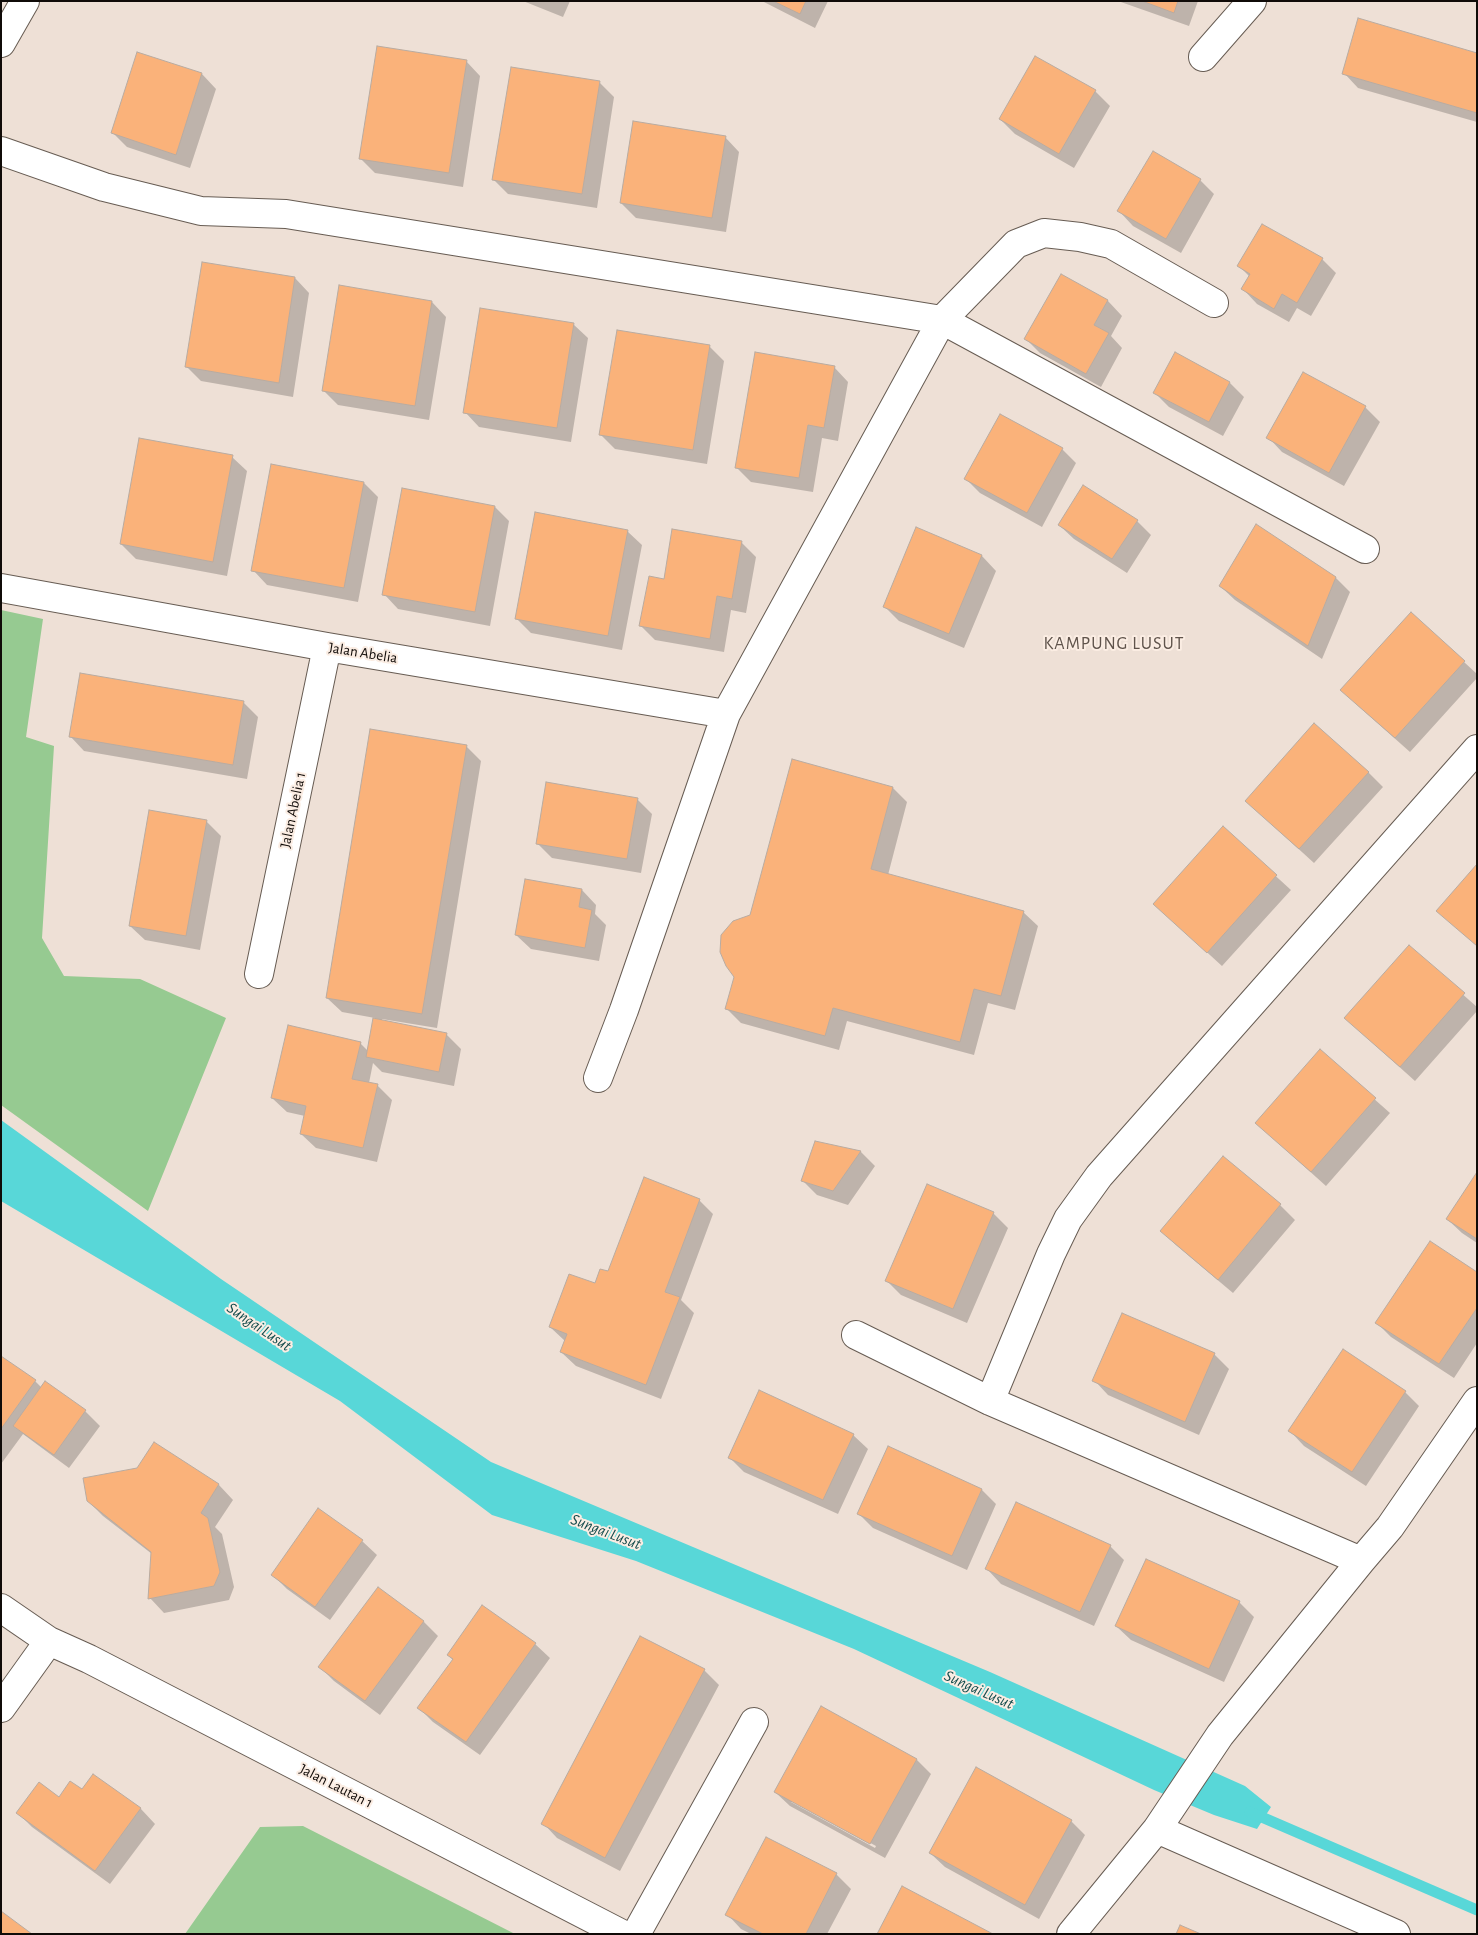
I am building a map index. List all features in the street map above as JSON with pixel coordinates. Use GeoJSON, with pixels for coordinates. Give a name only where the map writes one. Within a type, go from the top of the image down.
{"type":"FeatureCollection","features":[{"type":"Feature","properties":{"kind":"street"},"geometry":{"type":"LineString","coordinates":[[1,43],[26,1]]}},
{"type":"Feature","properties":{"kind":"street"},"geometry":{"type":"LineString","coordinates":[[1203,57],[1252,1]]}},
{"type":"Feature","properties":{"kind":"street"},"geometry":{"type":"LineString","coordinates":[[1,151],[104,186],[201,211],[286,214],[942,320],[1365,549]]}},
{"type":"Feature","properties":{"kind":"street"},"geometry":{"type":"LineString","coordinates":[[598,1078],[624,1010],[726,714],[942,320],[1016,244],[1044,233],[1080,237],[1111,244],[1214,302]]}},
{"type":"Feature","properties":{"kind":"street","name":"Jalan Abelia"},"geometry":{"type":"LineString","coordinates":[[1,588],[327,647],[726,714]]}},
{"type":"Feature","properties":{"kind":"street","name":"Jalan Abelia 1"},"geometry":{"type":"LineString","coordinates":[[259,974],[327,647]]}},
{"type":"Feature","properties":{"kind":"street"},"geometry":{"type":"LineString","coordinates":[[990,1401],[1051,1254],[1068,1219],[1094,1183],[1477,749]]}},
{"type":"Feature","properties":{"kind":"street"},"geometry":{"type":"LineString","coordinates":[[856,1335],[990,1401],[1361,1561]]}},
{"type":"Feature","properties":{"kind":"street"},"geometry":{"type":"LineString","coordinates":[[1071,1934],[1163,1820],[1220,1735],[1390,1527],[1477,1401]]}},
{"type":"Feature","properties":{"kind":"street","name":"Jalan Lautan 1"},"geometry":{"type":"LineString","coordinates":[[1,1608],[49,1641],[89,1659],[622,1934]]}},
{"type":"Feature","properties":{"kind":"street"},"geometry":{"type":"LineString","coordinates":[[1,1708],[49,1641]]}},
{"type":"Feature","properties":{"kind":"street"},"geometry":{"type":"LineString","coordinates":[[636,1934],[754,1722]]}},
{"type":"Feature","properties":{"kind":"street"},"geometry":{"type":"LineString","coordinates":[[1163,1820],[1396,1934]]}},
{"type":"Feature","properties":{"kind":"green space"},"geometry":{"type":"Polygon","coordinates":[[[1,610],[43,619],[26,737],[54,746],[42,938],[64,976],[140,979],[226,1018],[148,1211],[1,1105],[1,610]]]}},
{"type":"Feature","properties":{"kind":"green space"},"geometry":{"type":"Polygon","coordinates":[[[303,1826],[515,1934],[185,1934],[260,1827],[303,1826]]]}},
{"type":"Feature","properties":{"kind":"water","name":"Sungai Lusut"},"geometry":{"type":"Polygon","coordinates":[[[1,1120],[221,1279],[491,1462],[990,1672],[1245,1786],[1271,1807],[1257,1829],[1214,1815],[1154,1790],[854,1649],[636,1561],[492,1515],[340,1401],[1,1201],[1,1120]]]}},
{"type":"Feature","properties":{"kind":"building"},"geometry":{"type":"Polygon","coordinates":[[[773,1],[806,1],[800,14],[773,1]]]}},
{"type":"Feature","properties":{"kind":"building"},"geometry":{"type":"Polygon","coordinates":[[[1142,1],[1178,1],[1174,13],[1142,1]]]}},
{"type":"Feature","properties":{"kind":"building"},"geometry":{"type":"Polygon","coordinates":[[[1358,18],[1477,53],[1477,113],[1342,74],[1358,18]]]}},
{"type":"Feature","properties":{"kind":"building"},"geometry":{"type":"Polygon","coordinates":[[[377,46],[467,60],[449,173],[359,159],[377,46]]]}},
{"type":"Feature","properties":{"kind":"building"},"geometry":{"type":"Polygon","coordinates":[[[137,52],[202,73],[176,155],[111,133],[137,52]]]}},
{"type":"Feature","properties":{"kind":"building"},"geometry":{"type":"Polygon","coordinates":[[[1035,56],[1096,90],[1059,154],[999,119],[1035,56]]]}},
{"type":"Feature","properties":{"kind":"building"},"geometry":{"type":"Polygon","coordinates":[[[511,67],[600,81],[582,194],[492,180],[511,67]]]}},
{"type":"Feature","properties":{"kind":"building"},"geometry":{"type":"Polygon","coordinates":[[[633,121],[726,136],[712,218],[620,203],[633,121]]]}},
{"type":"Feature","properties":{"kind":"building"},"geometry":{"type":"Polygon","coordinates":[[[1153,151],[1201,179],[1166,239],[1117,211],[1153,151]]]}},
{"type":"Feature","properties":{"kind":"building"},"geometry":{"type":"Polygon","coordinates":[[[1262,224],[1323,258],[1297,303],[1282,294],[1274,309],[1241,289],[1250,274],[1237,266],[1262,224]]]}},
{"type":"Feature","properties":{"kind":"building"},"geometry":{"type":"Polygon","coordinates":[[[202,262],[295,277],[279,383],[185,367],[202,262]]]}},
{"type":"Feature","properties":{"kind":"building"},"geometry":{"type":"Polygon","coordinates":[[[1061,274],[1108,300],[1094,325],[1109,333],[1086,374],[1024,339],[1061,274]]]}},
{"type":"Feature","properties":{"kind":"building"},"geometry":{"type":"Polygon","coordinates":[[[339,285],[432,301],[415,406],[322,391],[339,285]]]}},
{"type":"Feature","properties":{"kind":"building"},"geometry":{"type":"Polygon","coordinates":[[[480,308],[574,323],[557,428],[463,413],[480,308]]]}},
{"type":"Feature","properties":{"kind":"building"},"geometry":{"type":"Polygon","coordinates":[[[617,330],[710,345],[693,450],[599,435],[617,330]]]}},
{"type":"Feature","properties":{"kind":"building"},"geometry":{"type":"Polygon","coordinates":[[[755,352],[835,366],[824,428],[808,425],[799,478],[735,468],[755,352]]]}},
{"type":"Feature","properties":{"kind":"building"},"geometry":{"type":"Polygon","coordinates":[[[1175,352],[1230,382],[1209,422],[1153,393],[1175,352]]]}},
{"type":"Feature","properties":{"kind":"building"},"geometry":{"type":"Polygon","coordinates":[[[1303,372],[1366,406],[1329,473],[1266,438],[1303,372]]]}},
{"type":"Feature","properties":{"kind":"building"},"geometry":{"type":"Polygon","coordinates":[[[1000,414],[1063,448],[1027,513],[964,479],[1000,414]]]}},
{"type":"Feature","properties":{"kind":"building"},"geometry":{"type":"Polygon","coordinates":[[[139,438],[233,455],[213,562],[120,544],[139,438]]]}},
{"type":"Feature","properties":{"kind":"building"},"geometry":{"type":"Polygon","coordinates":[[[271,464],[364,482],[344,588],[251,571],[271,464]]]}},
{"type":"Feature","properties":{"kind":"building"},"geometry":{"type":"Polygon","coordinates":[[[1083,485],[1138,520],[1112,559],[1058,525],[1083,485]]]}},
{"type":"Feature","properties":{"kind":"building"},"geometry":{"type":"Polygon","coordinates":[[[402,488],[495,506],[475,612],[382,595],[402,488]]]}},
{"type":"Feature","properties":{"kind":"building"},"geometry":{"type":"Polygon","coordinates":[[[535,512],[628,530],[608,636],[515,619],[535,512]]]}},
{"type":"Feature","properties":{"kind":"building"},"geometry":{"type":"Polygon","coordinates":[[[1256,524],[1336,577],[1308,646],[1219,586],[1256,524]]]}},
{"type":"Feature","properties":{"kind":"building"},"geometry":{"type":"Polygon","coordinates":[[[916,527],[982,555],[949,634],[883,607],[916,527]]]}},
{"type":"Feature","properties":{"kind":"building"},"geometry":{"type":"Polygon","coordinates":[[[672,529],[742,541],[732,599],[717,596],[710,639],[639,626],[649,576],[664,579],[672,529]]]}},
{"type":"Feature","properties":{"kind":"building"},"geometry":{"type":"Polygon","coordinates":[[[1411,612],[1465,661],[1395,738],[1340,690],[1411,612]]]}},
{"type":"Feature","properties":{"kind":"building"},"geometry":{"type":"Polygon","coordinates":[[[80,673],[244,701],[233,765],[69,737],[80,673]]]}},
{"type":"Feature","properties":{"kind":"building"},"geometry":{"type":"Polygon","coordinates":[[[1314,723],[1369,772],[1299,849],[1245,801],[1314,723]]]}},
{"type":"Feature","properties":{"kind":"building"},"geometry":{"type":"Polygon","coordinates":[[[370,729],[467,745],[422,1014],[326,998],[370,729]]]}},
{"type":"Feature","properties":{"kind":"building"},"geometry":{"type":"Polygon","coordinates":[[[792,759],[893,787],[871,869],[1024,911],[1001,996],[974,989],[960,1042],[833,1008],[825,1036],[725,1009],[734,977],[726,966],[720,952],[721,935],[733,921],[750,915],[792,759]]]}},
{"type":"Feature","properties":{"kind":"building"},"geometry":{"type":"Polygon","coordinates":[[[546,782],[638,798],[627,859],[536,844],[546,782]]]}},
{"type":"Feature","properties":{"kind":"building"},"geometry":{"type":"Polygon","coordinates":[[[149,810],[207,820],[186,936],[129,926],[149,810]]]}},
{"type":"Feature","properties":{"kind":"building"},"geometry":{"type":"Polygon","coordinates":[[[1223,826],[1277,875],[1207,953],[1153,904],[1223,826]]]}},
{"type":"Feature","properties":{"kind":"building"},"geometry":{"type":"Polygon","coordinates":[[[1477,864],[1477,946],[1436,911],[1477,864]]]}},
{"type":"Feature","properties":{"kind":"building"},"geometry":{"type":"Polygon","coordinates":[[[525,879],[582,889],[579,907],[592,910],[585,948],[515,935],[525,879]]]}},
{"type":"Feature","properties":{"kind":"building"},"geometry":{"type":"Polygon","coordinates":[[[1409,945],[1465,993],[1400,1067],[1344,1018],[1409,945]]]}},
{"type":"Feature","properties":{"kind":"building"},"geometry":{"type":"Polygon","coordinates":[[[373,1018],[447,1033],[439,1072],[366,1057],[373,1018]]]}},
{"type":"Feature","properties":{"kind":"building"},"geometry":{"type":"Polygon","coordinates":[[[288,1025],[361,1042],[352,1079],[378,1084],[363,1148],[300,1134],[306,1106],[271,1098],[288,1025]]]}},
{"type":"Feature","properties":{"kind":"building"},"geometry":{"type":"Polygon","coordinates":[[[1320,1049],[1376,1098],[1311,1172],[1255,1123],[1320,1049]]]}},
{"type":"Feature","properties":{"kind":"building"},"geometry":{"type":"Polygon","coordinates":[[[815,1141],[861,1151],[833,1191],[801,1181],[815,1141]]]}},
{"type":"Feature","properties":{"kind":"building"},"geometry":{"type":"Polygon","coordinates":[[[1223,1156],[1281,1204],[1218,1280],[1160,1231],[1223,1156]]]}},
{"type":"Feature","properties":{"kind":"building"},"geometry":{"type":"Polygon","coordinates":[[[1477,1172],[1477,1239],[1446,1219],[1477,1172]]]}},
{"type":"Feature","properties":{"kind":"building"},"geometry":{"type":"Polygon","coordinates":[[[644,1177],[700,1199],[665,1292],[680,1297],[646,1385],[560,1352],[567,1334],[549,1327],[569,1274],[595,1283],[600,1269],[608,1271],[644,1177]]]}},
{"type":"Feature","properties":{"kind":"building"},"geometry":{"type":"Polygon","coordinates":[[[927,1184],[994,1212],[953,1309],[885,1281],[927,1184]]]}},
{"type":"Feature","properties":{"kind":"building"},"geometry":{"type":"Polygon","coordinates":[[[1430,1241],[1477,1272],[1477,1308],[1439,1364],[1375,1323],[1430,1241]]]}},
{"type":"Feature","properties":{"kind":"building"},"geometry":{"type":"Polygon","coordinates":[[[1122,1313],[1215,1353],[1185,1422],[1092,1381],[1122,1313]]]}},
{"type":"Feature","properties":{"kind":"building"},"geometry":{"type":"Polygon","coordinates":[[[1343,1349],[1406,1391],[1352,1472],[1288,1431],[1343,1349]]]}},
{"type":"Feature","properties":{"kind":"building"},"geometry":{"type":"Polygon","coordinates":[[[1,1356],[36,1380],[1,1429],[1,1356]]]}},
{"type":"Feature","properties":{"kind":"building"},"geometry":{"type":"Polygon","coordinates":[[[45,1381],[86,1410],[54,1455],[13,1426],[45,1381]]]}},
{"type":"Feature","properties":{"kind":"building"},"geometry":{"type":"Polygon","coordinates":[[[759,1390],[854,1434],[823,1500],[728,1458],[759,1390]]]}},
{"type":"Feature","properties":{"kind":"building"},"geometry":{"type":"Polygon","coordinates":[[[154,1442],[219,1484],[201,1513],[208,1518],[220,1572],[214,1586],[148,1599],[151,1552],[87,1501],[83,1478],[137,1468],[154,1442]]]}},
{"type":"Feature","properties":{"kind":"building"},"geometry":{"type":"Polygon","coordinates":[[[888,1446],[982,1489],[952,1556],[857,1514],[888,1446]]]}},
{"type":"Feature","properties":{"kind":"building"},"geometry":{"type":"Polygon","coordinates":[[[1016,1502],[1111,1545],[1080,1612],[985,1569],[1016,1502]]]}},
{"type":"Feature","properties":{"kind":"building"},"geometry":{"type":"Polygon","coordinates":[[[318,1508],[363,1540],[315,1607],[271,1575],[318,1508]]]}},
{"type":"Feature","properties":{"kind":"building"},"geometry":{"type":"Polygon","coordinates":[[[1146,1559],[1240,1601],[1209,1669],[1115,1626],[1146,1559]]]}},
{"type":"Feature","properties":{"kind":"building"},"geometry":{"type":"Polygon","coordinates":[[[378,1587],[424,1621],[365,1701],[318,1667],[378,1587]]]}},
{"type":"Feature","properties":{"kind":"building"},"geometry":{"type":"Polygon","coordinates":[[[482,1605],[536,1643],[466,1742],[417,1708],[453,1659],[447,1655],[482,1605]]]}},
{"type":"Feature","properties":{"kind":"building"},"geometry":{"type":"Polygon","coordinates":[[[640,1636],[705,1669],[605,1858],[541,1824],[640,1636]]]}},
{"type":"Feature","properties":{"kind":"building"},"geometry":{"type":"Polygon","coordinates":[[[821,1706],[917,1759],[870,1844],[774,1792],[821,1706]]]}},
{"type":"Feature","properties":{"kind":"building"},"geometry":{"type":"Polygon","coordinates":[[[976,1767],[1072,1820],[1025,1905],[929,1853],[976,1767]]]}},
{"type":"Feature","properties":{"kind":"building"},"geometry":{"type":"Polygon","coordinates":[[[93,1774],[141,1808],[95,1871],[16,1813],[39,1782],[59,1797],[70,1781],[82,1789],[93,1774]]]}},
{"type":"Feature","properties":{"kind":"building"},"geometry":{"type":"Polygon","coordinates":[[[766,1837],[837,1873],[806,1934],[763,1934],[725,1915],[766,1837]]]}},
{"type":"Feature","properties":{"kind":"building"},"geometry":{"type":"Polygon","coordinates":[[[902,1886],[993,1934],[877,1934],[902,1886]]]}},
{"type":"Feature","properties":{"kind":"building"},"geometry":{"type":"Polygon","coordinates":[[[1,1911],[32,1934],[1,1934],[1,1911]]]}},
{"type":"Feature","properties":{"kind":"building"},"geometry":{"type":"Polygon","coordinates":[[[1180,1925],[1201,1934],[1176,1934],[1180,1925]]]}},
{"type":"Feature","properties":{"kind":"waterway"},"geometry":{"type":"LineString","coordinates":[[1250,1812],[1477,1910]]}},
{"type":"Feature","properties":{"kind":"district","name":"KAMPUNG LUSUT"},"geometry":{"type":"Point","coordinates":[1114,644]}}]}
